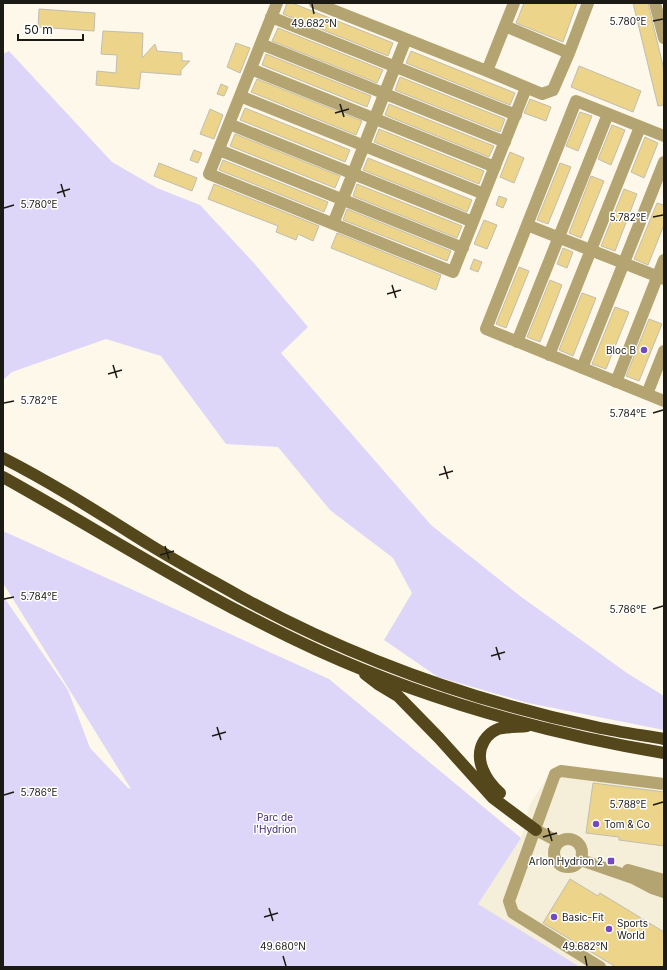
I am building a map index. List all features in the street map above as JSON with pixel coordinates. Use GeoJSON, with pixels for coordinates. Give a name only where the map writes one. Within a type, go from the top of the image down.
{"type":"FeatureCollection","features":[{"type":"Feature","properties":{"kind":"highway"},"geometry":{"type":"LineString","coordinates":[[3,458],[240,596],[287,621],[356,652],[415,676],[480,697],[596,727],[664,739]]}},
{"type":"Feature","properties":{"kind":"highway"},"geometry":{"type":"LineString","coordinates":[[3,477],[230,607],[316,650],[356,667],[426,692],[531,725],[664,753]]}},
{"type":"Feature","properties":{"kind":"highway"},"geometry":{"type":"LineString","coordinates":[[356,667],[378,684],[398,696],[439,738],[493,798],[536,830]]}},
{"type":"Feature","properties":{"kind":"highway"},"geometry":{"type":"LineString","coordinates":[[531,725],[498,729],[487,736],[480,747],[479,762],[485,775],[495,789],[523,812],[536,830]]}},
{"type":"Feature","properties":{"kind":"lane"},"geometry":{"type":"LineString","coordinates":[[277,3],[209,174],[453,272],[526,88]]}},
{"type":"Feature","properties":{"kind":"lane"},"geometry":{"type":"LineString","coordinates":[[487,72],[514,3]]}},
{"type":"Feature","properties":{"kind":"lane"},"geometry":{"type":"LineString","coordinates":[[322,4],[542,94],[553,90],[588,3]]}},
{"type":"Feature","properties":{"kind":"lane"},"geometry":{"type":"LineString","coordinates":[[655,3],[664,38]]}},
{"type":"Feature","properties":{"kind":"lane"},"geometry":{"type":"LineString","coordinates":[[271,16],[516,114]]}},
{"type":"Feature","properties":{"kind":"lane"},"geometry":{"type":"LineString","coordinates":[[505,26],[568,53]]}},
{"type":"Feature","properties":{"kind":"lane"},"geometry":{"type":"LineString","coordinates":[[333,224],[406,39]]}},
{"type":"Feature","properties":{"kind":"lane"},"geometry":{"type":"LineString","coordinates":[[261,44],[505,142]]}},
{"type":"Feature","properties":{"kind":"lane"},"geometry":{"type":"LineString","coordinates":[[251,69],[495,167]]}},
{"type":"Feature","properties":{"kind":"lane"},"geometry":{"type":"LineString","coordinates":[[240,96],[484,194]]}},
{"type":"Feature","properties":{"kind":"lane"},"geometry":{"type":"LineString","coordinates":[[664,136],[576,101],[486,330],[664,401]]}},
{"type":"Feature","properties":{"kind":"lane"},"geometry":{"type":"LineString","coordinates":[[517,342],[608,114]]}},
{"type":"Feature","properties":{"kind":"lane"},"geometry":{"type":"LineString","coordinates":[[229,124],[473,222]]}},
{"type":"Feature","properties":{"kind":"lane"},"geometry":{"type":"LineString","coordinates":[[549,355],[640,127]]}},
{"type":"Feature","properties":{"kind":"lane"},"geometry":{"type":"LineString","coordinates":[[218,150],[463,248]]}},
{"type":"Feature","properties":{"kind":"lane"},"geometry":{"type":"LineString","coordinates":[[582,368],[664,162]]}},
{"type":"Feature","properties":{"kind":"lane"},"geometry":{"type":"LineString","coordinates":[[527,224],[661,278]]}},
{"type":"Feature","properties":{"kind":"lane"},"geometry":{"type":"LineString","coordinates":[[616,382],[661,278],[664,260]]}},
{"type":"Feature","properties":{"kind":"lane"},"geometry":{"type":"LineString","coordinates":[[647,394],[664,351]]}},
{"type":"Feature","properties":{"kind":"lane"},"geometry":{"type":"LineString","coordinates":[[600,967],[513,913],[510,901],[555,774],[561,771],[664,784]]}},
{"type":"Feature","properties":{"kind":"lane"},"geometry":{"type":"LineString","coordinates":[[536,830],[559,842]]}},
{"type":"Feature","properties":{"kind":"lane"},"geometry":{"type":"LineString","coordinates":[[570,839],[578,842],[582,849],[581,859],[573,867],[568,868],[561,865],[555,859],[554,854],[556,846],[562,840],[570,839]]}},
{"type":"Feature","properties":{"kind":"lane"},"geometry":{"type":"LineString","coordinates":[[581,859],[664,880]]}},
{"type":"Feature","properties":{"kind":"lane"},"geometry":{"type":"LineString","coordinates":[[581,859],[633,878],[652,888],[664,892]]}},
{"type":"Feature","properties":{"kind":"shaded area"},"geometry":{"type":"Polygon","coordinates":[[[552,771],[664,781],[664,967],[580,967],[477,904],[521,838],[530,804],[552,771]]]}},
{"type":"Feature","properties":{"kind":"green space"},"geometry":{"type":"Polygon","coordinates":[[[9,51],[112,162],[157,188],[200,205],[253,262],[308,327],[281,353],[431,525],[520,596],[627,673],[664,696],[664,730],[528,703],[438,677],[384,640],[412,593],[393,558],[330,510],[278,447],[226,444],[161,356],[106,339],[12,372],[3,380],[3,54],[9,51]]]}},
{"type":"Feature","properties":{"kind":"green space","name":"Parc de l'Hydrion"},"geometry":{"type":"Polygon","coordinates":[[[3,531],[329,679],[521,838],[478,904],[580,967],[3,967],[3,596],[68,690],[90,748],[128,788],[131,789],[3,583],[3,531]]]}},
{"type":"Feature","properties":{"kind":"building"},"geometry":{"type":"Polygon","coordinates":[[[287,3],[292,3],[393,43],[388,56],[283,14],[287,3]]]}},
{"type":"Feature","properties":{"kind":"building"},"geometry":{"type":"Polygon","coordinates":[[[524,3],[577,3],[563,42],[516,23],[524,3]]]}},
{"type":"Feature","properties":{"kind":"building"},"geometry":{"type":"Polygon","coordinates":[[[633,3],[648,3],[664,70],[664,105],[658,106],[633,3]]]}},
{"type":"Feature","properties":{"kind":"building"},"geometry":{"type":"Polygon","coordinates":[[[39,9],[95,13],[94,31],[38,27],[39,9]]]}},
{"type":"Feature","properties":{"kind":"building"},"geometry":{"type":"Polygon","coordinates":[[[278,28],[383,70],[377,83],[272,41],[278,28]]]}},
{"type":"Feature","properties":{"kind":"building"},"geometry":{"type":"Polygon","coordinates":[[[103,31],[143,33],[142,58],[155,44],[157,51],[182,53],[182,61],[190,61],[181,70],[181,75],[141,72],[139,89],[96,85],[97,71],[116,73],[117,55],[101,54],[103,31]]]}},
{"type":"Feature","properties":{"kind":"building"},"geometry":{"type":"Polygon","coordinates":[[[236,43],[250,48],[240,73],[227,67],[236,43]]]}},
{"type":"Feature","properties":{"kind":"building"},"geometry":{"type":"Polygon","coordinates":[[[411,51],[515,93],[510,105],[406,63],[411,51]]]}},
{"type":"Feature","properties":{"kind":"building"},"geometry":{"type":"Polygon","coordinates":[[[266,54],[371,96],[367,107],[262,65],[266,54]]]}},
{"type":"Feature","properties":{"kind":"building"},"geometry":{"type":"Polygon","coordinates":[[[579,66],[641,91],[633,112],[571,87],[579,66]]]}},
{"type":"Feature","properties":{"kind":"building"},"geometry":{"type":"Polygon","coordinates":[[[400,77],[505,119],[500,132],[395,90],[400,77]]]}},
{"type":"Feature","properties":{"kind":"building"},"geometry":{"type":"Polygon","coordinates":[[[257,79],[362,121],[356,135],[251,92],[257,79]]]}},
{"type":"Feature","properties":{"kind":"building"},"geometry":{"type":"Polygon","coordinates":[[[221,84],[228,87],[224,96],[217,94],[221,84]]]}},
{"type":"Feature","properties":{"kind":"building"},"geometry":{"type":"Polygon","coordinates":[[[530,99],[551,107],[546,121],[524,113],[530,99]]]}},
{"type":"Feature","properties":{"kind":"building"},"geometry":{"type":"Polygon","coordinates":[[[389,104],[494,146],[489,157],[385,115],[389,104]]]}},
{"type":"Feature","properties":{"kind":"building"},"geometry":{"type":"Polygon","coordinates":[[[245,108],[350,150],[345,162],[240,120],[245,108]]]}},
{"type":"Feature","properties":{"kind":"building"},"geometry":{"type":"Polygon","coordinates":[[[210,109],[223,115],[214,139],[200,134],[210,109]]]}},
{"type":"Feature","properties":{"kind":"building"},"geometry":{"type":"Polygon","coordinates":[[[580,112],[592,116],[578,151],[566,146],[580,112]]]}},
{"type":"Feature","properties":{"kind":"building"},"geometry":{"type":"Polygon","coordinates":[[[612,125],[625,130],[611,165],[598,159],[612,125]]]}},
{"type":"Feature","properties":{"kind":"building"},"geometry":{"type":"Polygon","coordinates":[[[379,129],[484,171],[479,184],[374,142],[379,129]]]}},
{"type":"Feature","properties":{"kind":"building"},"geometry":{"type":"Polygon","coordinates":[[[235,134],[340,176],[335,188],[230,146],[235,134]]]}},
{"type":"Feature","properties":{"kind":"building"},"geometry":{"type":"Polygon","coordinates":[[[645,137],[658,143],[644,178],[631,172],[645,137]]]}},
{"type":"Feature","properties":{"kind":"building"},"geometry":{"type":"Polygon","coordinates":[[[194,150],[202,153],[198,163],[190,160],[194,150]]]}},
{"type":"Feature","properties":{"kind":"building"},"geometry":{"type":"Polygon","coordinates":[[[510,152],[524,158],[514,183],[500,177],[510,152]]]}},
{"type":"Feature","properties":{"kind":"building"},"geometry":{"type":"Polygon","coordinates":[[[368,158],[472,200],[467,212],[363,170],[368,158]]]}},
{"type":"Feature","properties":{"kind":"building"},"geometry":{"type":"Polygon","coordinates":[[[223,160],[328,202],[324,212],[219,170],[223,160]]]}},
{"type":"Feature","properties":{"kind":"building"},"geometry":{"type":"Polygon","coordinates":[[[159,163],[197,178],[192,191],[154,176],[159,163]]]}},
{"type":"Feature","properties":{"kind":"building"},"geometry":{"type":"Polygon","coordinates":[[[560,163],[571,167],[548,224],[537,220],[560,163]]]}},
{"type":"Feature","properties":{"kind":"building"},"geometry":{"type":"Polygon","coordinates":[[[591,176],[604,181],[581,238],[569,233],[591,176]]]}},
{"type":"Feature","properties":{"kind":"building"},"geometry":{"type":"Polygon","coordinates":[[[214,184],[319,226],[313,241],[298,234],[296,240],[276,232],[278,226],[208,199],[214,184]]]}},
{"type":"Feature","properties":{"kind":"building"},"geometry":{"type":"Polygon","coordinates":[[[357,184],[462,226],[457,238],[353,196],[357,184]]]}},
{"type":"Feature","properties":{"kind":"building"},"geometry":{"type":"Polygon","coordinates":[[[624,189],[637,194],[615,251],[601,246],[624,189]]]}},
{"type":"Feature","properties":{"kind":"building"},"geometry":{"type":"Polygon","coordinates":[[[499,196],[507,199],[503,208],[496,205],[499,196]]]}},
{"type":"Feature","properties":{"kind":"building"},"geometry":{"type":"Polygon","coordinates":[[[657,203],[664,205],[664,225],[648,265],[634,259],[657,203]]]}},
{"type":"Feature","properties":{"kind":"building"},"geometry":{"type":"Polygon","coordinates":[[[347,209],[451,251],[447,261],[343,220],[347,209]]]}},
{"type":"Feature","properties":{"kind":"building"},"geometry":{"type":"Polygon","coordinates":[[[484,220],[497,225],[487,249],[474,244],[484,220]]]}},
{"type":"Feature","properties":{"kind":"building"},"geometry":{"type":"Polygon","coordinates":[[[337,233],[441,275],[436,290],[331,248],[337,233]]]}},
{"type":"Feature","properties":{"kind":"building"},"geometry":{"type":"Polygon","coordinates":[[[563,248],[573,252],[567,268],[557,264],[563,248]]]}},
{"type":"Feature","properties":{"kind":"building"},"geometry":{"type":"Polygon","coordinates":[[[474,259],[482,262],[478,272],[470,269],[474,259]]]}},
{"type":"Feature","properties":{"kind":"building"},"geometry":{"type":"Polygon","coordinates":[[[519,267],[529,271],[506,328],[496,324],[519,267]]]}},
{"type":"Feature","properties":{"kind":"building"},"geometry":{"type":"Polygon","coordinates":[[[550,280],[562,285],[540,342],[527,337],[550,280]]]}},
{"type":"Feature","properties":{"kind":"building"},"geometry":{"type":"Polygon","coordinates":[[[582,293],[596,298],[573,356],[559,350],[582,293]]]}},
{"type":"Feature","properties":{"kind":"building"},"geometry":{"type":"Polygon","coordinates":[[[615,307],[629,312],[606,369],[592,364],[615,307]]]}},
{"type":"Feature","properties":{"kind":"building","name":"Bloc B"},"geometry":{"type":"Polygon","coordinates":[[[649,319],[662,324],[639,381],[626,376],[649,319]]]}},
{"type":"Feature","properties":{"kind":"building"},"geometry":{"type":"Polygon","coordinates":[[[593,783],[664,792],[664,846],[619,840],[619,837],[586,833],[593,783]]]}},
{"type":"Feature","properties":{"kind":"building"},"geometry":{"type":"Polygon","coordinates":[[[570,879],[598,896],[600,893],[664,932],[664,967],[616,967],[543,923],[570,879]]]}},
{"type":"Feature","properties":{"kind":"place","name":"Bloc B"},"geometry":{"type":"Point","coordinates":[644,350]}},
{"type":"Feature","properties":{"kind":"place","name":"Tom & Co"},"geometry":{"type":"Point","coordinates":[596,824]}},
{"type":"Feature","properties":{"kind":"place","name":"Arlon Hydrion 2"},"geometry":{"type":"Point","coordinates":[611,861]}},
{"type":"Feature","properties":{"kind":"place","name":"Basic-Fit"},"geometry":{"type":"Point","coordinates":[554,917]}},
{"type":"Feature","properties":{"kind":"place","name":"Sports World"},"geometry":{"type":"Point","coordinates":[609,929]}}]}
